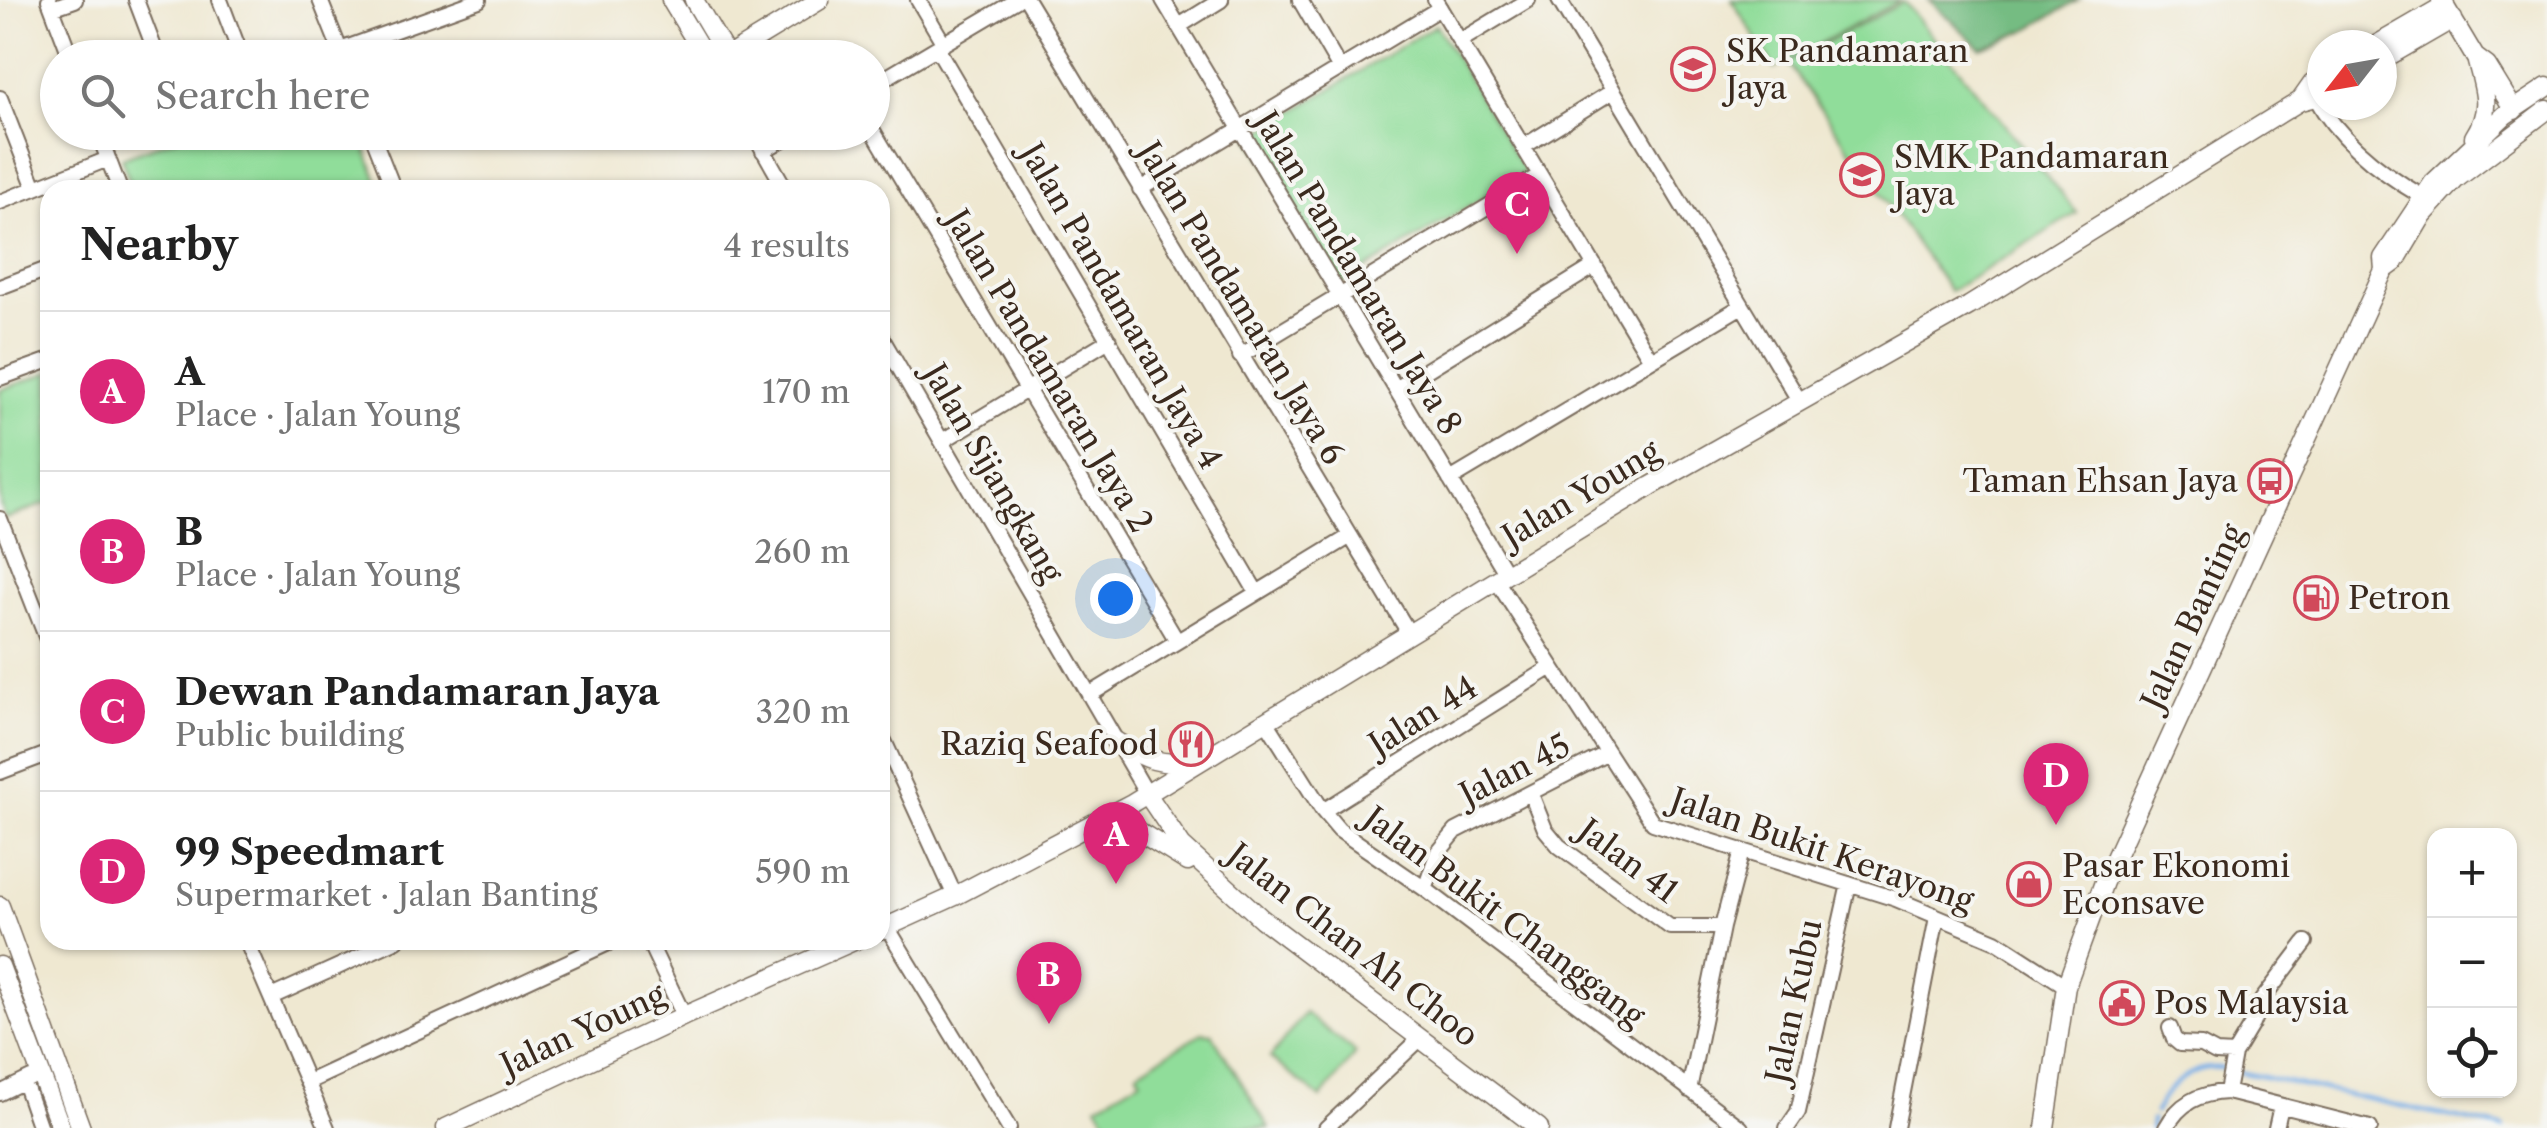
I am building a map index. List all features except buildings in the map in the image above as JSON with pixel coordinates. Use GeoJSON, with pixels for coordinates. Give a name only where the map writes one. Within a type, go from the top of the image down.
{"type":"FeatureCollection","features":[{"type":"Feature","properties":{"kind":"main road"},"geometry":{"type":"LineString","coordinates":[[671,0],[695,40]]}},
{"type":"Feature","properties":{"kind":"main road"},"geometry":{"type":"LineString","coordinates":[[694,0],[716,40]]}},
{"type":"Feature","properties":{"kind":"main road"},"geometry":{"type":"LineString","coordinates":[[754,40],[820,0]]}},
{"type":"Feature","properties":{"kind":"main road"},"geometry":{"type":"LineString","coordinates":[[2397,34],[2446,8]]}},
{"type":"Feature","properties":{"kind":"main road"},"geometry":{"type":"LineString","coordinates":[[2397,48],[2446,8]]}},
{"type":"Feature","properties":{"kind":"main road"},"geometry":{"type":"LineString","coordinates":[[2446,8],[2511,114]]}},
{"type":"Feature","properties":{"kind":"main road"},"geometry":{"type":"LineString","coordinates":[[2481,66],[2544,102]]}},
{"type":"Feature","properties":{"kind":"main road"},"geometry":{"type":"LineString","coordinates":[[2384,270],[2396,262],[2483,124],[2487,110],[2481,66]]}},
{"type":"Feature","properties":{"kind":"main road","name":"Jalan Young"},"geometry":{"type":"LineString","coordinates":[[890,925],[956,896],[1146,794],[1651,486],[1969,306],[2307,102]]}},
{"type":"Feature","properties":{"kind":"main road"},"geometry":{"type":"LineString","coordinates":[[2465,157],[2511,114],[2544,102]]}},
{"type":"Feature","properties":{"kind":"main road"},"geometry":{"type":"LineString","coordinates":[[2465,157],[2544,102]]}},
{"type":"Feature","properties":{"kind":"main road","name":"Jalan Banting"},"geometry":{"type":"LineString","coordinates":[[2045,1128],[2066,986],[2104,882],[2384,270],[2383,258],[2423,197],[2465,157]]}},
{"type":"Feature","properties":{"kind":"main road"},"geometry":{"type":"LineString","coordinates":[[1114,740],[1155,762],[1188,762],[1211,755]]}},
{"type":"Feature","properties":{"kind":"main road","name":"Jalan Chan Ah Choo"},"geometry":{"type":"LineString","coordinates":[[1146,794],[1182,846],[1262,919],[1539,1128]]}},
{"type":"Feature","properties":{"kind":"main road"},"geometry":{"type":"LineString","coordinates":[[1083,830],[1135,829],[1226,888]]}},
{"type":"Feature","properties":{"kind":"main road"},"geometry":{"type":"LineString","coordinates":[[0,906],[81,1128]]}},
{"type":"Feature","properties":{"kind":"main road","name":"Jalan Young"},"geometry":{"type":"LineString","coordinates":[[446,1128],[833,950]]}},
{"type":"Feature","properties":{"kind":"main road"},"geometry":{"type":"LineString","coordinates":[[0,966],[32,1078],[61,1128]]}},
{"type":"Feature","properties":{"kind":"street"},"geometry":{"type":"LineString","coordinates":[[64,40],[51,4],[76,0]]}},
{"type":"Feature","properties":{"kind":"street"},"geometry":{"type":"LineString","coordinates":[[136,0],[151,40]]}},
{"type":"Feature","properties":{"kind":"street"},"geometry":{"type":"LineString","coordinates":[[220,0],[235,40]]}},
{"type":"Feature","properties":{"kind":"street"},"geometry":{"type":"LineString","coordinates":[[320,0],[336,40]]}},
{"type":"Feature","properties":{"kind":"street"},"geometry":{"type":"LineString","coordinates":[[378,40],[479,0]]}},
{"type":"Feature","properties":{"kind":"street","name":"Jalan Pandamaran Jaya 4"},"geometry":{"type":"LineString","coordinates":[[918,0],[940,46],[1108,340],[1257,593]]}},
{"type":"Feature","properties":{"kind":"street"},"geometry":{"type":"LineString","coordinates":[[890,75],[1018,0]]}},
{"type":"Feature","properties":{"kind":"street","name":"Jalan Pandamaran Jaya 6"},"geometry":{"type":"LineString","coordinates":[[1027,0],[1409,634]]}},
{"type":"Feature","properties":{"kind":"street","name":"Jalan Pandamaran Jaya 8"},"geometry":{"type":"LineString","coordinates":[[1163,0],[1450,480],[1501,577]]}},
{"type":"Feature","properties":{"kind":"street"},"geometry":{"type":"LineString","coordinates":[[1179,26],[1221,0]]}},
{"type":"Feature","properties":{"kind":"street"},"geometry":{"type":"LineString","coordinates":[[1300,0],[1340,69]]}},
{"type":"Feature","properties":{"kind":"street"},"geometry":{"type":"LineString","coordinates":[[1460,41],[1528,0]]}},
{"type":"Feature","properties":{"kind":"street"},"geometry":{"type":"LineString","coordinates":[[1559,0],[1800,402]]}},
{"type":"Feature","properties":{"kind":"street"},"geometry":{"type":"LineString","coordinates":[[1140,190],[1340,69],[1438,4],[1651,360]]}},
{"type":"Feature","properties":{"kind":"street"},"geometry":{"type":"LineString","coordinates":[[1524,147],[1613,90]]}},
{"type":"Feature","properties":{"kind":"street"},"geometry":{"type":"LineString","coordinates":[[0,98],[5,126],[35,188]]}},
{"type":"Feature","properties":{"kind":"street"},"geometry":{"type":"LineString","coordinates":[[2331,120],[2391,179],[2423,197]]}},
{"type":"Feature","properties":{"kind":"street"},"geometry":{"type":"LineString","coordinates":[[105,150],[116,180]]}},
{"type":"Feature","properties":{"kind":"street"},"geometry":{"type":"LineString","coordinates":[[379,150],[390,180]]}},
{"type":"Feature","properties":{"kind":"street"},"geometry":{"type":"LineString","coordinates":[[767,150],[764,152],[780,180]]}},
{"type":"Feature","properties":{"kind":"street","name":"Jalan Pandamaran Jaya 2"},"geometry":{"type":"LineString","coordinates":[[884,150],[1178,642]]}},
{"type":"Feature","properties":{"kind":"street"},"geometry":{"type":"LineString","coordinates":[[54,180],[108,158]]}},
{"type":"Feature","properties":{"kind":"street"},"geometry":{"type":"LineString","coordinates":[[1240,356],[1540,175]]}},
{"type":"Feature","properties":{"kind":"street"},"geometry":{"type":"LineString","coordinates":[[0,202],[40,186]]}},
{"type":"Feature","properties":{"kind":"street"},"geometry":{"type":"LineString","coordinates":[[1396,389],[1595,266]]}},
{"type":"Feature","properties":{"kind":"street"},"geometry":{"type":"LineString","coordinates":[[0,287],[40,272]]}},
{"type":"Feature","properties":{"kind":"street"},"geometry":{"type":"LineString","coordinates":[[1450,480],[1742,306]]}},
{"type":"Feature","properties":{"kind":"street"},"geometry":{"type":"LineString","coordinates":[[944,440],[1108,340]]}},
{"type":"Feature","properties":{"kind":"street","name":"Jalan Sijangkang"},"geometry":{"type":"LineString","coordinates":[[890,351],[1146,794]]}},
{"type":"Feature","properties":{"kind":"street"},"geometry":{"type":"LineString","coordinates":[[0,378],[40,364]]}},
{"type":"Feature","properties":{"kind":"street"},"geometry":{"type":"LineString","coordinates":[[0,519],[40,621]]}},
{"type":"Feature","properties":{"kind":"street"},"geometry":{"type":"LineString","coordinates":[[1089,695],[1349,537]]}},
{"type":"Feature","properties":{"kind":"street","name":"Jalan Bukit Kerayong"},"geometry":{"type":"LineString","coordinates":[[1501,577],[1552,667],[1653,823],[1849,884],[1937,918],[1996,942],[2066,986]]}},
{"type":"Feature","properties":{"kind":"street","name":"Jalan 44"},"geometry":{"type":"LineString","coordinates":[[1323,811],[1552,667]]}},
{"type":"Feature","properties":{"kind":"street","name":"Jalan Bukit Changgang"},"geometry":{"type":"LineString","coordinates":[[1266,722],[1339,830],[1426,889],[1741,1128]]}},
{"type":"Feature","properties":{"kind":"street"},"geometry":{"type":"LineString","coordinates":[[890,754],[956,896]]}},
{"type":"Feature","properties":{"kind":"street","name":"Jalan 45"},"geometry":{"type":"LineString","coordinates":[[1426,889],[1444,842],[1456,832],[1606,754]]}},
{"type":"Feature","properties":{"kind":"street"},"geometry":{"type":"LineString","coordinates":[[0,772],[40,757]]}},
{"type":"Feature","properties":{"kind":"street","name":"Jalan 41"},"geometry":{"type":"LineString","coordinates":[[1530,794],[1545,830],[1559,846],[1670,926],[1722,927]]}},
{"type":"Feature","properties":{"kind":"street"},"geometry":{"type":"LineString","coordinates":[[1689,1090],[1722,927],[1742,851]]}},
{"type":"Feature","properties":{"kind":"street","name":"Jalan Kubu"},"geometry":{"type":"LineString","coordinates":[[1787,1128],[1798,1112],[1849,884]]}},
{"type":"Feature","properties":{"kind":"street"},"geometry":{"type":"LineString","coordinates":[[1896,1128],[1937,918]]}},
{"type":"Feature","properties":{"kind":"street","name":"Jalan Young"},"geometry":{"type":"LineString","coordinates":[[890,939],[1009,1128]]}},
{"type":"Feature","properties":{"kind":"street"},"geometry":{"type":"LineString","coordinates":[[2228,1086],[2233,1058],[2262,1000],[2306,942]]}},
{"type":"Feature","properties":{"kind":"street"},"geometry":{"type":"LineString","coordinates":[[250,950],[328,1128]]}},
{"type":"Feature","properties":{"kind":"street"},"geometry":{"type":"LineString","coordinates":[[270,997],[374,950]]}},
{"type":"Feature","properties":{"kind":"street"},"geometry":{"type":"LineString","coordinates":[[308,1082],[592,950]]}},
{"type":"Feature","properties":{"kind":"street"},"geometry":{"type":"LineString","coordinates":[[653,950],[684,1016]]}},
{"type":"Feature","properties":{"kind":"street"},"geometry":{"type":"LineString","coordinates":[[2170,1028],[2180,1044],[2201,1045],[2233,1058]]}},
{"type":"Feature","properties":{"kind":"street"},"geometry":{"type":"LineString","coordinates":[[1336,1126],[1421,1038]]}},
{"type":"Feature","properties":{"kind":"street"},"geometry":{"type":"LineString","coordinates":[[0,1093],[32,1078],[40,1128]]}},
{"type":"Feature","properties":{"kind":"street"},"geometry":{"type":"LineString","coordinates":[[2166,1128],[2173,1115],[2190,1100],[2228,1086],[2281,1106],[2370,1128]]}},
{"type":"Feature","properties":{"kind":"street"},"geometry":{"type":"LineString","coordinates":[[2276,1128],[2281,1106]]}},
{"type":"Feature","properties":{"kind":"green space"},"geometry":{"type":"Polygon","coordinates":[[[1732,0],[1901,0],[1774,68],[1732,0]]]}},
{"type":"Feature","properties":{"kind":"green space"},"geometry":{"type":"Polygon","coordinates":[[[1929,0],[2079,0],[2027,30],[1981,48],[1929,0]]]}},
{"type":"Feature","properties":{"kind":"green space"},"geometry":{"type":"Polygon","coordinates":[[[1904,2],[2077,213],[1950,291],[1788,63],[1904,2]]]}},
{"type":"Feature","properties":{"kind":"green space"},"geometry":{"type":"Polygon","coordinates":[[[1436,25],[1525,172],[1339,285],[1250,138],[1436,25]]]}},
{"type":"Feature","properties":{"kind":"green space"},"geometry":{"type":"Polygon","coordinates":[[[143,150],[366,150],[377,180],[129,180],[121,158],[143,150]]]}},
{"type":"Feature","properties":{"kind":"green space"},"geometry":{"type":"Polygon","coordinates":[[[40,376],[40,506],[5,519],[0,504],[0,390],[40,376]]]}},
{"type":"Feature","properties":{"kind":"green space"},"geometry":{"type":"Polygon","coordinates":[[[1305,1013],[1356,1053],[1321,1098],[1270,1058],[1305,1013]]]}},
{"type":"Feature","properties":{"kind":"green space"},"geometry":{"type":"Polygon","coordinates":[[[1202,1033],[1212,1034],[1269,1128],[1111,1128],[1097,1105],[1141,1079],[1137,1072],[1202,1033]]]}},
{"type":"Feature","properties":{"kind":"waterway"},"geometry":{"type":"LineString","coordinates":[[2155,1112],[2183,1078],[2203,1069],[2226,1069]]}},
{"type":"Feature","properties":{"kind":"waterway"},"geometry":{"type":"LineString","coordinates":[[2235,1071],[2504,1128]]}},
{"type":"Feature","properties":{"kind":"waterway"},"geometry":{"type":"LineString","coordinates":[[2151,1128],[2152,1119]]}},
{"type":"Feature","properties":{"kind":"place","name":"SK Pandamaran Jaya"},"geometry":{"type":"Point","coordinates":[1693,69]}},
{"type":"Feature","properties":{"kind":"place","name":"SMK Pandamaran Jaya"},"geometry":{"type":"Point","coordinates":[1862,175]}},
{"type":"Feature","properties":{"kind":"place","name":"Dewan Pandamaran Jaya"},"geometry":{"type":"Point","coordinates":[1517,254]}},
{"type":"Feature","properties":{"kind":"place","name":"Taman Ehsan Jaya"},"geometry":{"type":"Point","coordinates":[2270,481]}},
{"type":"Feature","properties":{"kind":"place","name":"Petron"},"geometry":{"type":"Point","coordinates":[2316,598]}},
{"type":"Feature","properties":{"kind":"place","name":"Raziq Seafood"},"geometry":{"type":"Point","coordinates":[1191,744]}},
{"type":"Feature","properties":{"kind":"place","name":"99 Speedmart"},"geometry":{"type":"Point","coordinates":[2056,825]}},
{"type":"Feature","properties":{"kind":"place","name":"A"},"geometry":{"type":"Point","coordinates":[1116,884]}},
{"type":"Feature","properties":{"kind":"place","name":"Pasar Ekonomi Econsave"},"geometry":{"type":"Point","coordinates":[2029,884]}},
{"type":"Feature","properties":{"kind":"place","name":"Pos Malaysia"},"geometry":{"type":"Point","coordinates":[2122,1003]}},
{"type":"Feature","properties":{"kind":"place","name":"B"},"geometry":{"type":"Point","coordinates":[1049,1024]}}]}
